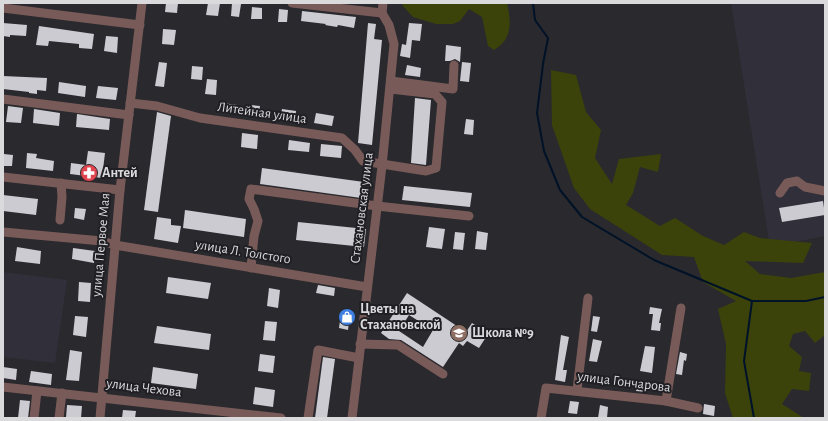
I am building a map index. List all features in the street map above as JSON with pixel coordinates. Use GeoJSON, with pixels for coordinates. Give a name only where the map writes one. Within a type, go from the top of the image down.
{"type":"FeatureCollection","features":[{"type":"Feature","properties":{"kind":"street","name":"улица Первое Мая"},"geometry":{"type":"LineString","coordinates":[[100,418],[120,190],[142,3]]}},
{"type":"Feature","properties":{"kind":"street"},"geometry":{"type":"LineString","coordinates":[[292,3],[382,13],[383,3]]}},
{"type":"Feature","properties":{"kind":"street"},"geometry":{"type":"LineString","coordinates":[[3,8],[140,25]]}},
{"type":"Feature","properties":{"kind":"street","name":"Стахановская улица"},"geometry":{"type":"LineString","coordinates":[[352,418],[382,164],[394,44],[389,25],[382,13]]}},
{"type":"Feature","properties":{"kind":"street"},"geometry":{"type":"LineString","coordinates":[[390,85],[452,89],[454,66]]}},
{"type":"Feature","properties":{"kind":"street","name":"Литейная улица"},"geometry":{"type":"LineString","coordinates":[[130,103],[157,106],[200,118],[342,138],[355,150],[363,161],[426,171],[436,168],[442,102],[435,94],[390,85]]}},
{"type":"Feature","properties":{"kind":"street"},"geometry":{"type":"LineString","coordinates":[[3,99],[129,115]]}},
{"type":"Feature","properties":{"kind":"street"},"geometry":{"type":"LineString","coordinates":[[3,177],[120,190]]}},
{"type":"Feature","properties":{"kind":"street"},"geometry":{"type":"LineString","coordinates":[[780,193],[787,182],[797,181],[805,187],[825,191]]}},
{"type":"Feature","properties":{"kind":"street"},"geometry":{"type":"LineString","coordinates":[[60,220],[62,197],[61,183]]}},
{"type":"Feature","properties":{"kind":"street"},"geometry":{"type":"LineString","coordinates":[[251,268],[254,236],[258,221],[249,199],[251,190],[469,216]]}},
{"type":"Feature","properties":{"kind":"street","name":"улица Л. Толстого"},"geometry":{"type":"LineString","coordinates":[[3,232],[102,241],[115,245],[367,287]]}},
{"type":"Feature","properties":{"kind":"street"},"geometry":{"type":"LineString","coordinates":[[577,390],[588,298]]}},
{"type":"Feature","properties":{"kind":"street"},"geometry":{"type":"LineString","coordinates":[[666,401],[681,308]]}},
{"type":"Feature","properties":{"kind":"street"},"geometry":{"type":"LineString","coordinates":[[360,344],[398,345],[443,374]]}},
{"type":"Feature","properties":{"kind":"street"},"geometry":{"type":"LineString","coordinates":[[308,418],[318,350],[359,358]]}},
{"type":"Feature","properties":{"kind":"street","name":"улица Чехова"},"geometry":{"type":"LineString","coordinates":[[3,387],[281,418]]}},
{"type":"Feature","properties":{"kind":"street","name":"улица Гончарова"},"geometry":{"type":"LineString","coordinates":[[541,418],[546,388],[577,390],[666,401],[698,408]]}},
{"type":"Feature","properties":{"kind":"street"},"geometry":{"type":"LineString","coordinates":[[34,418],[37,391]]}},
{"type":"Feature","properties":{"kind":"street"},"geometry":{"type":"LineString","coordinates":[[59,418],[62,393]]}},
{"type":"Feature","properties":{"kind":"street"},"geometry":{"type":"LineString","coordinates":[[196,418],[197,408]]}},
{"type":"Feature","properties":{"kind":"shaded area"},"geometry":{"type":"Polygon","coordinates":[[[731,3],[825,3],[825,213],[823,202],[779,209],[782,222],[825,215],[825,236],[770,247],[731,3]]]}},
{"type":"Feature","properties":{"kind":"shaded area"},"geometry":{"type":"Polygon","coordinates":[[[3,272],[67,280],[55,363],[3,357],[3,272]]]}},
{"type":"Feature","properties":{"kind":"green space"},"geometry":{"type":"Polygon","coordinates":[[[404,3],[507,3],[510,23],[508,35],[505,41],[494,50],[488,46],[482,17],[469,9],[460,21],[453,24],[436,24],[413,17],[402,5],[404,3]]]}},
{"type":"Feature","properties":{"kind":"green space"},"geometry":{"type":"Polygon","coordinates":[[[551,70],[576,75],[586,112],[601,130],[595,158],[612,184],[619,159],[661,154],[658,172],[640,167],[633,193],[626,205],[660,226],[675,218],[703,236],[724,245],[744,232],[760,238],[812,243],[803,263],[745,261],[760,274],[791,278],[825,272],[825,335],[815,343],[805,331],[793,334],[789,346],[802,357],[799,371],[811,373],[809,391],[792,389],[782,404],[804,418],[733,418],[725,393],[726,344],[718,309],[736,301],[703,282],[694,257],[662,255],[590,209],[574,188],[552,125],[551,70]]]}},
{"type":"Feature","properties":{"kind":"building"},"geometry":{"type":"Polygon","coordinates":[[[166,3],[178,3],[177,13],[165,12],[166,3]]]}},
{"type":"Feature","properties":{"kind":"building"},"geometry":{"type":"Polygon","coordinates":[[[208,3],[220,3],[218,16],[206,15],[208,3]]]}},
{"type":"Feature","properties":{"kind":"building"},"geometry":{"type":"Polygon","coordinates":[[[232,3],[241,4],[239,17],[231,16],[232,3]]]}},
{"type":"Feature","properties":{"kind":"building"},"geometry":{"type":"Polygon","coordinates":[[[252,7],[262,8],[262,19],[251,19],[252,7]]]}},
{"type":"Feature","properties":{"kind":"building"},"geometry":{"type":"Polygon","coordinates":[[[279,9],[288,10],[287,22],[278,22],[279,9]]]}},
{"type":"Feature","properties":{"kind":"building"},"geometry":{"type":"Polygon","coordinates":[[[302,11],[356,17],[354,28],[338,25],[337,27],[301,21],[302,11]]]}},
{"type":"Feature","properties":{"kind":"building"},"geometry":{"type":"Polygon","coordinates":[[[3,23],[27,25],[26,36],[3,36],[3,23]]]}},
{"type":"Feature","properties":{"kind":"building"},"geometry":{"type":"Polygon","coordinates":[[[368,23],[376,24],[374,39],[382,40],[372,145],[358,143],[368,23]]]}},
{"type":"Feature","properties":{"kind":"building"},"geometry":{"type":"Polygon","coordinates":[[[409,23],[422,24],[420,41],[412,40],[410,58],[400,56],[402,44],[406,45],[409,23]]]}},
{"type":"Feature","properties":{"kind":"building"},"geometry":{"type":"Polygon","coordinates":[[[39,26],[94,34],[92,49],[79,48],[79,44],[49,41],[48,46],[36,45],[39,26]]]}},
{"type":"Feature","properties":{"kind":"building"},"geometry":{"type":"Polygon","coordinates":[[[163,29],[176,30],[174,45],[162,44],[163,29]]]}},
{"type":"Feature","properties":{"kind":"building"},"geometry":{"type":"Polygon","coordinates":[[[106,36],[118,37],[117,53],[104,51],[106,36]]]}},
{"type":"Feature","properties":{"kind":"building"},"geometry":{"type":"Polygon","coordinates":[[[446,45],[461,47],[460,62],[455,59],[445,61],[446,45]]]}},
{"type":"Feature","properties":{"kind":"building"},"geometry":{"type":"Polygon","coordinates":[[[159,62],[167,63],[164,87],[155,86],[159,62]]]}},
{"type":"Feature","properties":{"kind":"building"},"geometry":{"type":"Polygon","coordinates":[[[462,62],[471,63],[469,82],[460,81],[462,62]]]}},
{"type":"Feature","properties":{"kind":"building"},"geometry":{"type":"Polygon","coordinates":[[[407,65],[421,68],[420,77],[405,75],[407,65]]]}},
{"type":"Feature","properties":{"kind":"building"},"geometry":{"type":"Polygon","coordinates":[[[192,66],[203,67],[202,80],[191,79],[192,66]]]}},
{"type":"Feature","properties":{"kind":"building"},"geometry":{"type":"Polygon","coordinates":[[[3,76],[47,78],[46,91],[37,90],[37,94],[3,89],[3,76]]]}},
{"type":"Feature","properties":{"kind":"building"},"geometry":{"type":"Polygon","coordinates":[[[207,79],[217,80],[216,95],[205,94],[207,79]]]}},
{"type":"Feature","properties":{"kind":"building"},"geometry":{"type":"Polygon","coordinates":[[[59,82],[86,86],[85,97],[58,93],[59,82]]]}},
{"type":"Feature","properties":{"kind":"building"},"geometry":{"type":"Polygon","coordinates":[[[98,86],[118,88],[116,100],[96,98],[98,86]]]}},
{"type":"Feature","properties":{"kind":"building"},"geometry":{"type":"Polygon","coordinates":[[[415,98],[431,100],[426,165],[411,163],[415,98]]]}},
{"type":"Feature","properties":{"kind":"building"},"geometry":{"type":"Polygon","coordinates":[[[223,103],[237,105],[236,114],[222,113],[223,103]]]}},
{"type":"Feature","properties":{"kind":"building"},"geometry":{"type":"Polygon","coordinates":[[[250,105],[260,106],[258,118],[249,116],[250,105]]]}},
{"type":"Feature","properties":{"kind":"building"},"geometry":{"type":"Polygon","coordinates":[[[8,106],[23,108],[21,123],[6,122],[8,106]]]}},
{"type":"Feature","properties":{"kind":"building"},"geometry":{"type":"Polygon","coordinates":[[[34,109],[60,113],[59,126],[33,123],[34,109]]]}},
{"type":"Feature","properties":{"kind":"building"},"geometry":{"type":"Polygon","coordinates":[[[282,109],[296,111],[295,122],[280,120],[282,109]]]}},
{"type":"Feature","properties":{"kind":"building"},"geometry":{"type":"Polygon","coordinates":[[[157,112],[171,116],[158,212],[144,210],[157,112]]]}},
{"type":"Feature","properties":{"kind":"building"},"geometry":{"type":"Polygon","coordinates":[[[316,113],[334,116],[332,126],[314,123],[316,113]]]}},
{"type":"Feature","properties":{"kind":"building"},"geometry":{"type":"Polygon","coordinates":[[[77,114],[110,119],[109,130],[76,127],[77,114]]]}},
{"type":"Feature","properties":{"kind":"building"},"geometry":{"type":"Polygon","coordinates":[[[466,119],[474,120],[473,135],[464,134],[466,119]]]}},
{"type":"Feature","properties":{"kind":"building"},"geometry":{"type":"Polygon","coordinates":[[[242,133],[258,135],[257,149],[241,147],[242,133]]]}},
{"type":"Feature","properties":{"kind":"building"},"geometry":{"type":"Polygon","coordinates":[[[289,140],[310,143],[309,152],[288,150],[289,140]]]}},
{"type":"Feature","properties":{"kind":"building"},"geometry":{"type":"Polygon","coordinates":[[[321,144],[342,146],[341,158],[320,156],[321,144]]]}},
{"type":"Feature","properties":{"kind":"building"},"geometry":{"type":"Polygon","coordinates":[[[88,151],[105,153],[102,178],[70,174],[71,163],[86,165],[88,151]]]}},
{"type":"Feature","properties":{"kind":"building"},"geometry":{"type":"Polygon","coordinates":[[[27,153],[37,154],[36,158],[54,161],[53,171],[26,168],[27,153]]]}},
{"type":"Feature","properties":{"kind":"building"},"geometry":{"type":"Polygon","coordinates":[[[4,154],[13,155],[12,166],[3,166],[4,154]]]}},
{"type":"Feature","properties":{"kind":"building"},"geometry":{"type":"Polygon","coordinates":[[[262,168],[364,182],[361,198],[260,184],[262,168]]]}},
{"type":"Feature","properties":{"kind":"building"},"geometry":{"type":"Polygon","coordinates":[[[404,186],[472,193],[470,207],[402,200],[404,186]]]}},
{"type":"Feature","properties":{"kind":"building"},"geometry":{"type":"Polygon","coordinates":[[[3,195],[38,199],[36,215],[3,211],[3,195]]]}},
{"type":"Feature","properties":{"kind":"building"},"geometry":{"type":"Polygon","coordinates":[[[823,201],[825,215],[782,222],[779,208],[823,201]]]}},
{"type":"Feature","properties":{"kind":"building"},"geometry":{"type":"Polygon","coordinates":[[[75,208],[86,209],[84,220],[74,218],[75,208]]]}},
{"type":"Feature","properties":{"kind":"building"},"geometry":{"type":"Polygon","coordinates":[[[185,210],[246,219],[244,237],[183,228],[185,210]]]}},
{"type":"Feature","properties":{"kind":"building"},"geometry":{"type":"Polygon","coordinates":[[[157,217],[171,219],[171,225],[181,226],[178,243],[154,239],[157,217]]]}},
{"type":"Feature","properties":{"kind":"building"},"geometry":{"type":"Polygon","coordinates":[[[298,222],[366,229],[364,247],[296,240],[298,222]]]}},
{"type":"Feature","properties":{"kind":"building"},"geometry":{"type":"Polygon","coordinates":[[[429,227],[445,229],[442,249],[426,247],[429,227]]]}},
{"type":"Feature","properties":{"kind":"building"},"geometry":{"type":"Polygon","coordinates":[[[477,231],[488,233],[486,250],[475,249],[477,231]]]}},
{"type":"Feature","properties":{"kind":"building"},"geometry":{"type":"Polygon","coordinates":[[[455,232],[465,233],[463,250],[453,249],[455,232]]]}},
{"type":"Feature","properties":{"kind":"building"},"geometry":{"type":"Polygon","coordinates":[[[17,247],[41,251],[40,264],[15,261],[17,247]]]}},
{"type":"Feature","properties":{"kind":"building"},"geometry":{"type":"Polygon","coordinates":[[[73,248],[95,251],[94,263],[72,259],[73,248]]]}},
{"type":"Feature","properties":{"kind":"building"},"geometry":{"type":"Polygon","coordinates":[[[168,277],[211,283],[208,299],[166,293],[168,277]]]}},
{"type":"Feature","properties":{"kind":"building"},"geometry":{"type":"Polygon","coordinates":[[[79,282],[91,283],[90,302],[78,301],[79,282]]]}},
{"type":"Feature","properties":{"kind":"building"},"geometry":{"type":"Polygon","coordinates":[[[318,285],[335,288],[334,296],[316,293],[318,285]]]}},
{"type":"Feature","properties":{"kind":"building"},"geometry":{"type":"Polygon","coordinates":[[[269,288],[280,290],[278,308],[267,306],[269,288]]]}},
{"type":"Feature","properties":{"kind":"building","name":"Школа №9"},"geometry":{"type":"Polygon","coordinates":[[[407,293],[466,332],[472,323],[488,334],[479,348],[467,341],[463,346],[459,343],[443,367],[401,340],[389,339],[381,333],[407,293]],[[409,315],[399,331],[423,347],[433,330],[409,315]]]}},
{"type":"Feature","properties":{"kind":"building"},"geometry":{"type":"Polygon","coordinates":[[[650,307],[662,309],[659,323],[661,323],[660,331],[651,330],[653,314],[649,314],[650,307]]]}},
{"type":"Feature","properties":{"kind":"building"},"geometry":{"type":"Polygon","coordinates":[[[341,313],[350,314],[348,330],[339,328],[341,313]]]}},
{"type":"Feature","properties":{"kind":"building"},"geometry":{"type":"Polygon","coordinates":[[[75,316],[88,317],[86,337],[73,335],[75,316]]]}},
{"type":"Feature","properties":{"kind":"building"},"geometry":{"type":"Polygon","coordinates":[[[593,316],[600,317],[597,332],[591,331],[593,316]]]}},
{"type":"Feature","properties":{"kind":"building"},"geometry":{"type":"Polygon","coordinates":[[[265,321],[277,322],[275,341],[263,340],[265,321]]]}},
{"type":"Feature","properties":{"kind":"building"},"geometry":{"type":"Polygon","coordinates":[[[157,326],[211,334],[209,350],[154,343],[157,326]]]}},
{"type":"Feature","properties":{"kind":"building"},"geometry":{"type":"Polygon","coordinates":[[[561,335],[569,337],[563,370],[567,370],[565,382],[555,380],[561,335]]]}},
{"type":"Feature","properties":{"kind":"building"},"geometry":{"type":"Polygon","coordinates":[[[593,339],[602,341],[597,362],[589,361],[593,339]]]}},
{"type":"Feature","properties":{"kind":"building"},"geometry":{"type":"Polygon","coordinates":[[[645,346],[655,347],[652,373],[640,371],[645,346]]]}},
{"type":"Feature","properties":{"kind":"building"},"geometry":{"type":"Polygon","coordinates":[[[70,350],[82,352],[79,381],[66,380],[70,350]]]}},
{"type":"Feature","properties":{"kind":"building"},"geometry":{"type":"Polygon","coordinates":[[[680,352],[687,354],[686,361],[684,360],[682,375],[676,374],[680,352]]]}},
{"type":"Feature","properties":{"kind":"building"},"geometry":{"type":"Polygon","coordinates":[[[260,354],[275,356],[273,373],[258,371],[260,354]]]}},
{"type":"Feature","properties":{"kind":"building"},"geometry":{"type":"Polygon","coordinates":[[[323,357],[335,359],[327,418],[315,418],[323,357]]]}},
{"type":"Feature","properties":{"kind":"building"},"geometry":{"type":"Polygon","coordinates":[[[3,367],[17,369],[16,380],[3,378],[3,367]]]}},
{"type":"Feature","properties":{"kind":"building"},"geometry":{"type":"Polygon","coordinates":[[[153,367],[198,374],[196,389],[151,383],[153,367]]]}},
{"type":"Feature","properties":{"kind":"building"},"geometry":{"type":"Polygon","coordinates":[[[31,371],[52,374],[51,385],[29,382],[31,371]]]}},
{"type":"Feature","properties":{"kind":"building"},"geometry":{"type":"Polygon","coordinates":[[[638,382],[649,384],[647,392],[636,391],[638,382]]]}},
{"type":"Feature","properties":{"kind":"building"},"geometry":{"type":"Polygon","coordinates":[[[255,387],[275,390],[273,407],[253,404],[255,387]]]}},
{"type":"Feature","properties":{"kind":"building"},"geometry":{"type":"Polygon","coordinates":[[[20,400],[30,401],[28,418],[18,418],[20,400]]]}},
{"type":"Feature","properties":{"kind":"building"},"geometry":{"type":"Polygon","coordinates":[[[570,401],[579,402],[577,414],[568,413],[570,401]]]}},
{"type":"Feature","properties":{"kind":"building"},"geometry":{"type":"Polygon","coordinates":[[[704,404],[715,406],[714,416],[703,414],[704,404]]]}},
{"type":"Feature","properties":{"kind":"building"},"geometry":{"type":"Polygon","coordinates":[[[67,405],[82,406],[81,418],[66,418],[67,405]]]}},
{"type":"Feature","properties":{"kind":"building"},"geometry":{"type":"Polygon","coordinates":[[[600,405],[608,407],[607,418],[598,418],[600,405]]]}},
{"type":"Feature","properties":{"kind":"building"},"geometry":{"type":"Polygon","coordinates":[[[123,410],[136,411],[135,418],[122,418],[123,410]]]}},
{"type":"Feature","properties":{"kind":"waterway"},"geometry":{"type":"LineString","coordinates":[[533,3],[535,20],[548,38],[537,113],[544,151],[560,190],[582,217],[654,260],[752,301],[806,301],[825,297]]}},
{"type":"Feature","properties":{"kind":"waterway"},"geometry":{"type":"LineString","coordinates":[[752,301],[744,361],[754,418]]}},
{"type":"Feature","properties":{"kind":"place","name":"Антей"},"geometry":{"type":"Point","coordinates":[89,173]}},
{"type":"Feature","properties":{"kind":"place","name":"Цветы на Стахановской"},"geometry":{"type":"Point","coordinates":[347,317]}},
{"type":"Feature","properties":{"kind":"place","name":"Школа №9"},"geometry":{"type":"Point","coordinates":[459,333]}}]}
